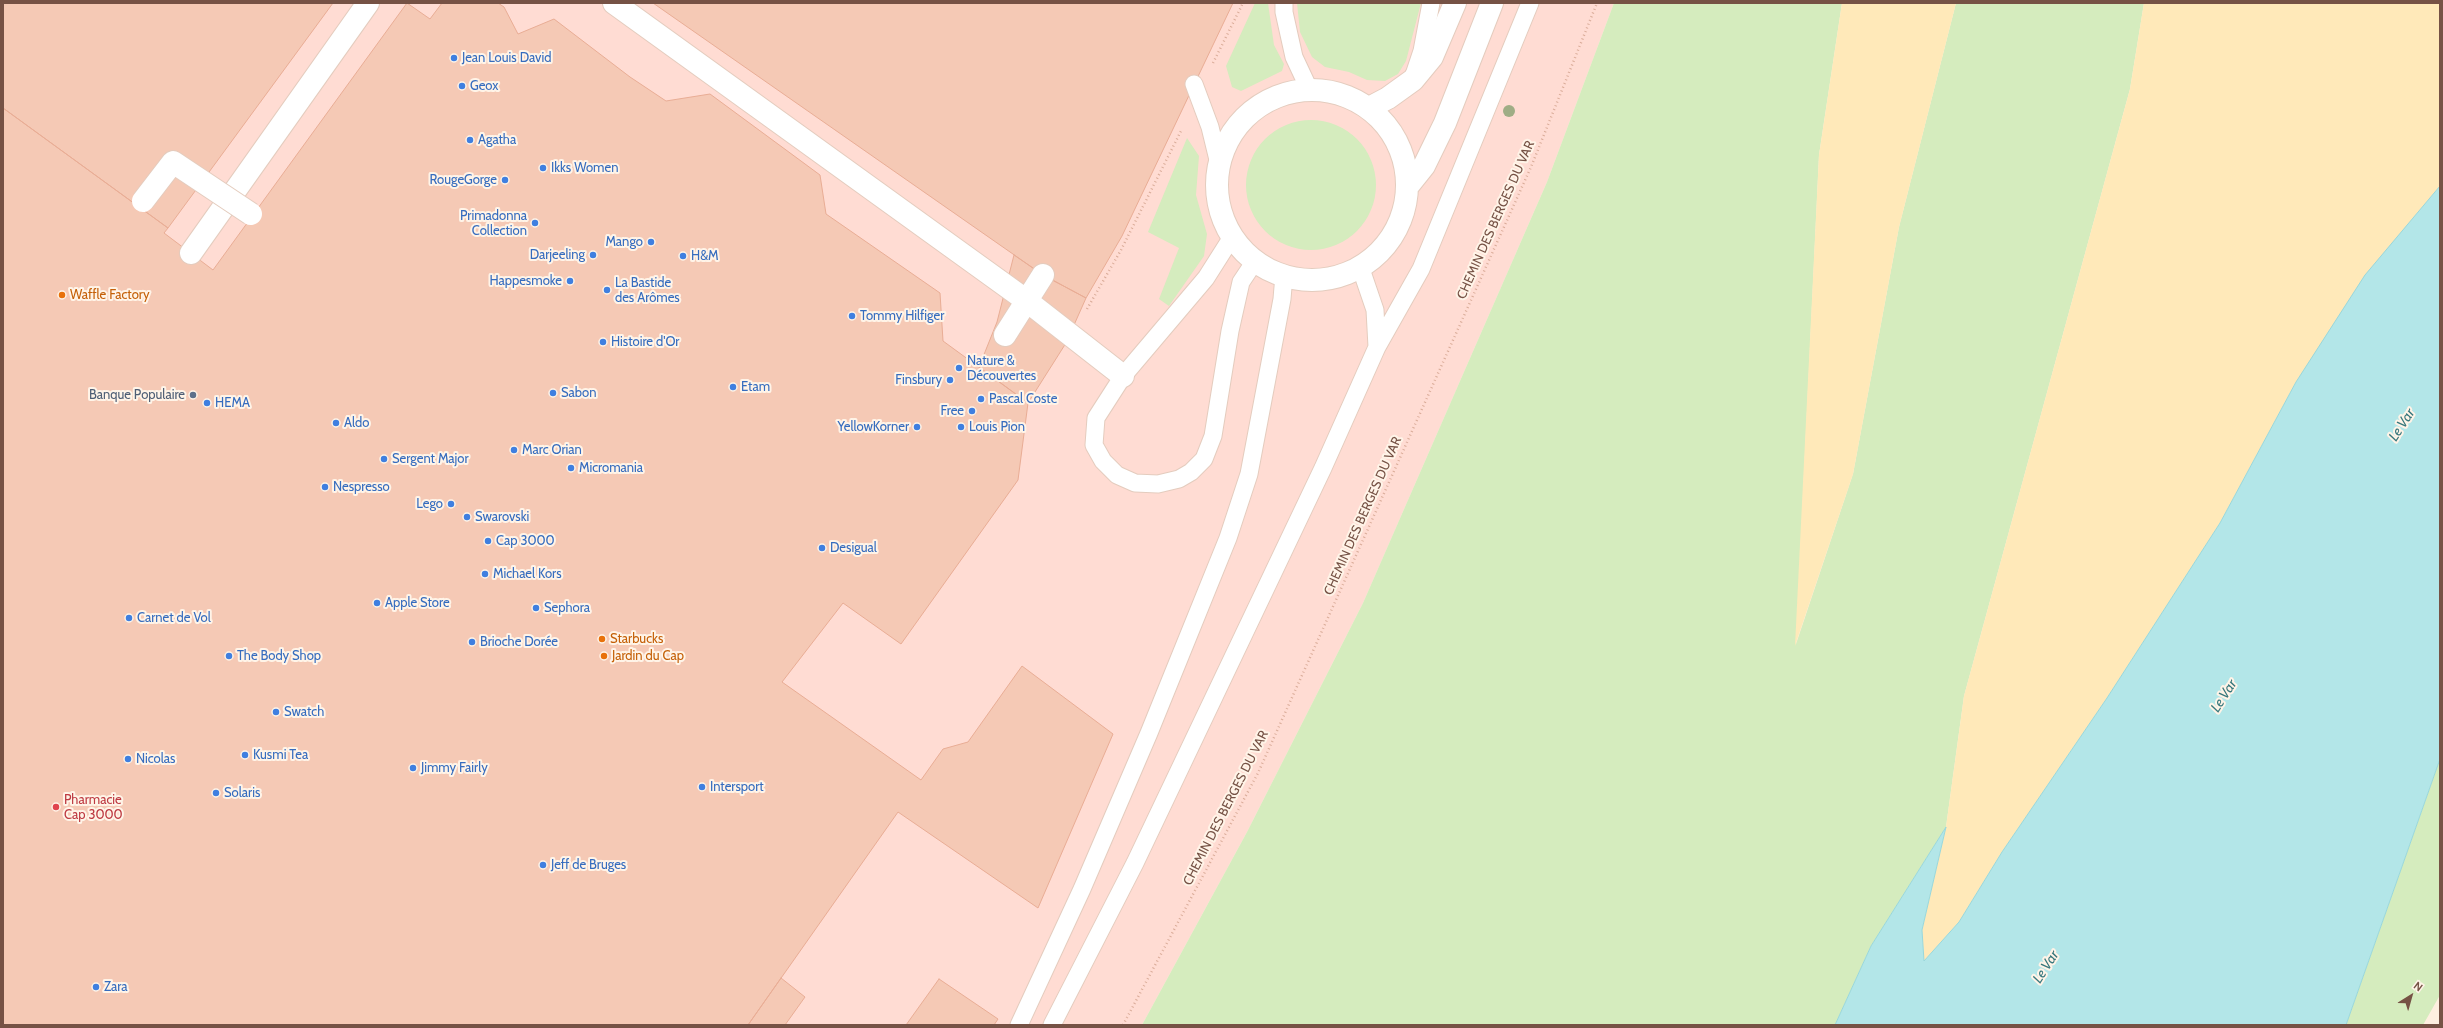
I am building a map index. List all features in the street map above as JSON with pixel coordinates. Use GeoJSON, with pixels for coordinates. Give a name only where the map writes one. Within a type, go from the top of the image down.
{"type":"FeatureCollection","features":[{"type":"Feature","properties":{"kind":"street"},"geometry":{"type":"LineString","coordinates":[[191,253],[368,3]]}},
{"type":"Feature","properties":{"kind":"street"},"geometry":{"type":"LineString","coordinates":[[614,3],[1027,301],[1123,376]]}},
{"type":"Feature","properties":{"kind":"street"},"geometry":{"type":"LineString","coordinates":[[1369,108],[1388,98],[1413,80],[1432,57],[1455,3]]}},
{"type":"Feature","properties":{"kind":"street"},"geometry":{"type":"LineString","coordinates":[[1408,186],[1424,166],[1445,123],[1492,3]]}},
{"type":"Feature","properties":{"kind":"street"},"geometry":{"type":"LineString","coordinates":[[1309,89],[1340,94],[1369,108],[1390,130],[1404,157],[1408,186],[1403,215],[1389,242],[1368,262],[1342,275],[1312,280],[1284,275],[1255,261],[1232,237],[1221,214],[1216,189],[1219,164],[1230,135],[1251,111],[1278,95],[1309,89]]}},
{"type":"Feature","properties":{"kind":"street"},"geometry":{"type":"LineString","coordinates":[[141,204],[173,162],[252,214]]}},
{"type":"Feature","properties":{"kind":"street"},"geometry":{"type":"LineString","coordinates":[[1005,335],[1043,276]]}},
{"type":"Feature","properties":{"kind":"lane"},"geometry":{"type":"LineString","coordinates":[[1284,3],[1284,12],[1294,57],[1309,89]]}},
{"type":"Feature","properties":{"kind":"lane"},"geometry":{"type":"LineString","coordinates":[[1413,80],[1422,51],[1431,3]]}},
{"type":"Feature","properties":{"kind":"lane"},"geometry":{"type":"LineString","coordinates":[[1052,1025],[1135,863],[1323,468],[1377,347],[1421,269],[1530,3]]}},
{"type":"Feature","properties":{"kind":"lane"},"geometry":{"type":"LineString","coordinates":[[1196,89],[1219,164]]}},
{"type":"Feature","properties":{"kind":"lane"},"geometry":{"type":"LineString","coordinates":[[1232,237],[1206,278],[1123,376],[1096,418],[1094,445],[1103,461],[1117,475],[1135,483],[1158,484],[1179,479],[1191,472],[1204,459],[1214,436],[1230,331],[1240,282],[1255,261]]}},
{"type":"Feature","properties":{"kind":"lane"},"geometry":{"type":"LineString","coordinates":[[1360,266],[1375,310],[1377,347]]}},
{"type":"Feature","properties":{"kind":"lane"},"geometry":{"type":"LineString","coordinates":[[1019,1025],[1082,889],[1146,740],[1228,538],[1249,474],[1282,299],[1284,275]]}},
{"type":"Feature","properties":{"kind":"path"},"geometry":{"type":"LineString","coordinates":[[1072,336],[1121,250],[1163,170],[1196,89],[1243,3]]}},
{"type":"Feature","properties":{"kind":"path","name":"CHEMIN DES BERGES DU VAR"},"geometry":{"type":"LineString","coordinates":[[1123,1025],[1258,773],[1531,167],[1597,3]]}},
{"type":"Feature","properties":{"kind":"shaded area"},"geometry":{"type":"Polygon","coordinates":[[[3,3],[1614,3],[1547,182],[1363,603],[1247,832],[1142,1025],[3,1025],[3,3]]]}},
{"type":"Feature","properties":{"kind":"green space"},"geometry":{"type":"Polygon","coordinates":[[[1255,3],[1268,3],[1274,45],[1284,64],[1282,71],[1241,91],[1232,87],[1226,66],[1255,3]]]}},
{"type":"Feature","properties":{"kind":"green space"},"geometry":{"type":"Polygon","coordinates":[[[1297,3],[1421,3],[1406,61],[1398,74],[1385,81],[1367,80],[1349,72],[1325,67],[1312,57],[1300,32],[1297,3]]]}},
{"type":"Feature","properties":{"kind":"green space"},"geometry":{"type":"Polygon","coordinates":[[[1614,3],[1842,3],[1819,155],[1796,644],[1853,474],[1899,227],[1956,3],[2144,3],[2130,89],[1964,696],[1946,827],[1871,946],[1835,1025],[1142,1025],[1247,832],[1363,603],[1547,182],[1614,3]]]}},
{"type":"Feature","properties":{"kind":"green space"},"geometry":{"type":"Polygon","coordinates":[[[1317,120],[1342,127],[1357,139],[1369,154],[1375,172],[1375,198],[1369,216],[1357,231],[1342,243],[1324,249],[1305,250],[1280,243],[1265,231],[1253,216],[1247,198],[1246,179],[1253,154],[1265,139],[1280,127],[1298,121],[1317,120]]]}},
{"type":"Feature","properties":{"kind":"green space"},"geometry":{"type":"Polygon","coordinates":[[[1187,138],[1199,156],[1196,195],[1207,234],[1204,256],[1169,306],[1159,299],[1179,248],[1148,232],[1187,138]]]}},
{"type":"Feature","properties":{"kind":"green space"},"geometry":{"type":"Polygon","coordinates":[[[2440,759],[2440,995],[2423,1025],[2346,1025],[2440,759]]]}},
{"type":"Feature","properties":{"kind":"sand"},"geometry":{"type":"Polygon","coordinates":[[[1842,3],[1956,3],[1899,227],[1853,474],[1795,646],[1819,155],[1842,3]]]}},
{"type":"Feature","properties":{"kind":"sand"},"geometry":{"type":"Polygon","coordinates":[[[2144,3],[2440,3],[2440,186],[2411,221],[2296,382],[2220,523],[2107,698],[2002,852],[1959,922],[1924,961],[1922,930],[1946,827],[1964,696],[2130,89],[2144,3]]]}},
{"type":"Feature","properties":{"kind":"water","name":"Le Var"},"geometry":{"type":"Polygon","coordinates":[[[2440,186],[2440,759],[2346,1025],[1835,1025],[1871,946],[1946,827],[1922,930],[1924,961],[1959,922],[2002,852],[2107,698],[2220,523],[2296,382],[2365,275],[2440,186]]]}},
{"type":"Feature","properties":{"kind":"building"},"geometry":{"type":"Polygon","coordinates":[[[3,3],[333,3],[168,228],[3,108],[3,3]]]}},
{"type":"Feature","properties":{"kind":"building","name":"Cap 3000"},"geometry":{"type":"Polygon","coordinates":[[[407,3],[430,19],[442,3],[498,3],[504,7],[518,34],[554,19],[630,77],[666,101],[710,94],[820,175],[826,214],[940,293],[943,341],[1028,403],[1018,480],[901,644],[843,603],[782,682],[921,780],[943,749],[968,742],[1022,666],[1113,734],[1038,908],[898,812],[748,1025],[3,1025],[3,108],[168,228],[164,233],[213,270],[407,3]]]}},
{"type":"Feature","properties":{"kind":"building"},"geometry":{"type":"Polygon","coordinates":[[[653,3],[1233,3],[1122,236],[1086,298],[1043,275],[653,3]]]}},
{"type":"Feature","properties":{"kind":"building"},"geometry":{"type":"Polygon","coordinates":[[[1014,255],[1043,275],[1086,298],[1066,343],[1028,403],[979,367],[997,322],[1014,255]]]}},
{"type":"Feature","properties":{"kind":"building"},"geometry":{"type":"Polygon","coordinates":[[[781,978],[805,997],[785,1025],[748,1025],[781,978]]]}},
{"type":"Feature","properties":{"kind":"building"},"geometry":{"type":"Polygon","coordinates":[[[939,979],[998,1019],[994,1025],[906,1025],[939,979]]]}},
{"type":"Feature","properties":{"kind":"place","name":"Jean Louis David"},"geometry":{"type":"Point","coordinates":[454,58]}},
{"type":"Feature","properties":{"kind":"place","name":"Geox"},"geometry":{"type":"Point","coordinates":[462,86]}},
{"type":"Feature","properties":{"kind":"place","name":"Agatha"},"geometry":{"type":"Point","coordinates":[470,140]}},
{"type":"Feature","properties":{"kind":"place","name":"Ikks Women"},"geometry":{"type":"Point","coordinates":[543,168]}},
{"type":"Feature","properties":{"kind":"place","name":"RougeGorge"},"geometry":{"type":"Point","coordinates":[505,180]}},
{"type":"Feature","properties":{"kind":"place","name":"Primadonna Collection"},"geometry":{"type":"Point","coordinates":[535,223]}},
{"type":"Feature","properties":{"kind":"place","name":"Mango"},"geometry":{"type":"Point","coordinates":[651,242]}},
{"type":"Feature","properties":{"kind":"place","name":"Darjeeling"},"geometry":{"type":"Point","coordinates":[593,255]}},
{"type":"Feature","properties":{"kind":"place","name":"H&M"},"geometry":{"type":"Point","coordinates":[683,256]}},
{"type":"Feature","properties":{"kind":"place","name":"Happesmoke"},"geometry":{"type":"Point","coordinates":[570,281]}},
{"type":"Feature","properties":{"kind":"place","name":"La Bastide des Arômes"},"geometry":{"type":"Point","coordinates":[607,290]}},
{"type":"Feature","properties":{"kind":"place","name":"Waffle Factory"},"geometry":{"type":"Point","coordinates":[62,295]}},
{"type":"Feature","properties":{"kind":"place","name":"Tommy Hilfiger"},"geometry":{"type":"Point","coordinates":[852,316]}},
{"type":"Feature","properties":{"kind":"place","name":"Histoire d'Or"},"geometry":{"type":"Point","coordinates":[603,342]}},
{"type":"Feature","properties":{"kind":"place","name":"Nature & Découvertes"},"geometry":{"type":"Point","coordinates":[959,368]}},
{"type":"Feature","properties":{"kind":"place","name":"Finsbury"},"geometry":{"type":"Point","coordinates":[950,380]}},
{"type":"Feature","properties":{"kind":"place","name":"Etam"},"geometry":{"type":"Point","coordinates":[733,387]}},
{"type":"Feature","properties":{"kind":"place","name":"Sabon"},"geometry":{"type":"Point","coordinates":[553,393]}},
{"type":"Feature","properties":{"kind":"place","name":"Banque Populaire"},"geometry":{"type":"Point","coordinates":[193,395]}},
{"type":"Feature","properties":{"kind":"place","name":"Pascal Coste"},"geometry":{"type":"Point","coordinates":[981,399]}},
{"type":"Feature","properties":{"kind":"place","name":"HEMA"},"geometry":{"type":"Point","coordinates":[207,403]}},
{"type":"Feature","properties":{"kind":"place","name":"Free"},"geometry":{"type":"Point","coordinates":[972,411]}},
{"type":"Feature","properties":{"kind":"place","name":"Aldo"},"geometry":{"type":"Point","coordinates":[336,423]}},
{"type":"Feature","properties":{"kind":"place","name":"YellowKorner"},"geometry":{"type":"Point","coordinates":[917,427]}},
{"type":"Feature","properties":{"kind":"place","name":"Louis Pion"},"geometry":{"type":"Point","coordinates":[961,427]}},
{"type":"Feature","properties":{"kind":"place","name":"Marc Orian"},"geometry":{"type":"Point","coordinates":[514,450]}},
{"type":"Feature","properties":{"kind":"place","name":"Sergent Major"},"geometry":{"type":"Point","coordinates":[384,459]}},
{"type":"Feature","properties":{"kind":"place","name":"Micromania"},"geometry":{"type":"Point","coordinates":[571,468]}},
{"type":"Feature","properties":{"kind":"place","name":"Nespresso"},"geometry":{"type":"Point","coordinates":[325,487]}},
{"type":"Feature","properties":{"kind":"place","name":"Lego"},"geometry":{"type":"Point","coordinates":[451,504]}},
{"type":"Feature","properties":{"kind":"place","name":"Swarovski"},"geometry":{"type":"Point","coordinates":[467,517]}},
{"type":"Feature","properties":{"kind":"place","name":"Cap 3000"},"geometry":{"type":"Point","coordinates":[488,541]}},
{"type":"Feature","properties":{"kind":"place","name":"Desigual"},"geometry":{"type":"Point","coordinates":[822,548]}},
{"type":"Feature","properties":{"kind":"place","name":"Michael Kors"},"geometry":{"type":"Point","coordinates":[485,574]}},
{"type":"Feature","properties":{"kind":"place","name":"Apple Store"},"geometry":{"type":"Point","coordinates":[377,603]}},
{"type":"Feature","properties":{"kind":"place","name":"Sephora"},"geometry":{"type":"Point","coordinates":[536,608]}},
{"type":"Feature","properties":{"kind":"place","name":"Carnet de Vol"},"geometry":{"type":"Point","coordinates":[129,618]}},
{"type":"Feature","properties":{"kind":"place","name":"Starbucks"},"geometry":{"type":"Point","coordinates":[602,639]}},
{"type":"Feature","properties":{"kind":"place","name":"Brioche Dorée"},"geometry":{"type":"Point","coordinates":[472,642]}},
{"type":"Feature","properties":{"kind":"place","name":"The Body Shop"},"geometry":{"type":"Point","coordinates":[229,656]}},
{"type":"Feature","properties":{"kind":"place","name":"Jardin du Cap"},"geometry":{"type":"Point","coordinates":[604,656]}},
{"type":"Feature","properties":{"kind":"place","name":"Swatch"},"geometry":{"type":"Point","coordinates":[276,712]}},
{"type":"Feature","properties":{"kind":"place","name":"Kusmi Tea"},"geometry":{"type":"Point","coordinates":[245,755]}},
{"type":"Feature","properties":{"kind":"place","name":"Nicolas"},"geometry":{"type":"Point","coordinates":[128,759]}},
{"type":"Feature","properties":{"kind":"place","name":"Jimmy Fairly"},"geometry":{"type":"Point","coordinates":[413,768]}},
{"type":"Feature","properties":{"kind":"place","name":"Intersport"},"geometry":{"type":"Point","coordinates":[702,787]}},
{"type":"Feature","properties":{"kind":"place","name":"Solaris"},"geometry":{"type":"Point","coordinates":[216,793]}},
{"type":"Feature","properties":{"kind":"place","name":"Pharmacie Cap 3000"},"geometry":{"type":"Point","coordinates":[56,807]}},
{"type":"Feature","properties":{"kind":"place","name":"Jeff de Bruges"},"geometry":{"type":"Point","coordinates":[543,865]}},
{"type":"Feature","properties":{"kind":"place","name":"Zara"},"geometry":{"type":"Point","coordinates":[96,987]}}]}
